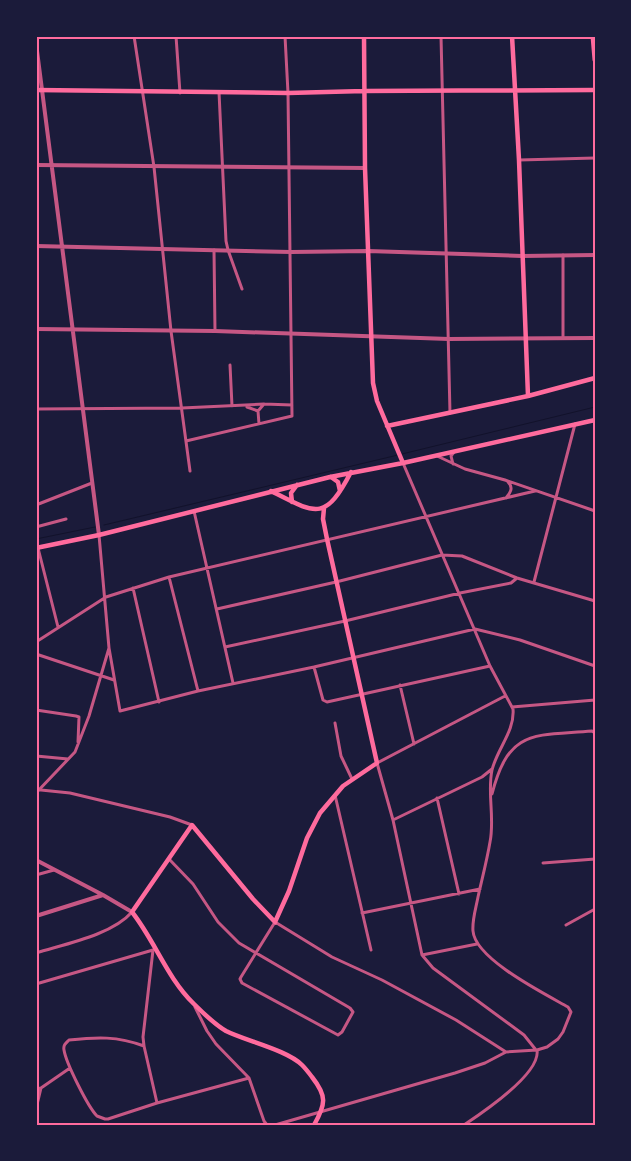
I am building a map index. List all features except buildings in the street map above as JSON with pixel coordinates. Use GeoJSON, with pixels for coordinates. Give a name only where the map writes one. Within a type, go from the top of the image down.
{"type":"FeatureCollection","features":[{"type":"Feature","properties":{"kind":"highway"},"geometry":{"type":"LineString","coordinates":[[593,36],[595,60]]}},
{"type":"Feature","properties":{"kind":"main road"},"geometry":{"type":"LineString","coordinates":[[364,36],[365,168],[372,383],[377,401],[403,463]]}},
{"type":"Feature","properties":{"kind":"main road"},"geometry":{"type":"LineString","coordinates":[[512,36],[516,90],[528,396]]}},
{"type":"Feature","properties":{"kind":"main road"},"geometry":{"type":"LineString","coordinates":[[39,90],[180,93],[595,90]]}},
{"type":"Feature","properties":{"kind":"main road"},"geometry":{"type":"LineString","coordinates":[[388,426],[528,396],[595,378]]}},
{"type":"Feature","properties":{"kind":"main road"},"geometry":{"type":"LineString","coordinates":[[37,548],[194,512],[330,477],[437,456],[594,421]]}},
{"type":"Feature","properties":{"kind":"main road"},"geometry":{"type":"LineString","coordinates":[[270,491],[300,506],[316,510],[324,508],[331,503],[352,472]]}},
{"type":"Feature","properties":{"kind":"main road"},"geometry":{"type":"LineString","coordinates":[[330,477],[338,482],[340,488],[338,495]]}},
{"type":"Feature","properties":{"kind":"main road"},"geometry":{"type":"LineString","coordinates":[[292,502],[291,493],[297,485]]}},
{"type":"Feature","properties":{"kind":"main road"},"geometry":{"type":"LineString","coordinates":[[314,1125],[322,1111],[323,1095],[320,1086],[302,1064],[226,1031],[194,1004],[179,987],[132,912],[192,826],[253,899],[275,922],[289,891],[313,826],[320,814],[335,795],[352,779],[377,763],[323,520],[324,508]]}},
{"type":"Feature","properties":{"kind":"main road"},"geometry":{"type":"LineString","coordinates":[[316,510],[323,520]]}},
{"type":"Feature","properties":{"kind":"street"},"geometry":{"type":"LineString","coordinates":[[134,36],[154,167],[171,331],[190,471]]}},
{"type":"Feature","properties":{"kind":"street"},"geometry":{"type":"LineString","coordinates":[[176,36],[180,93]]}},
{"type":"Feature","properties":{"kind":"street"},"geometry":{"type":"LineString","coordinates":[[186,441],[292,416],[291,252],[285,36]]}},
{"type":"Feature","properties":{"kind":"street"},"geometry":{"type":"LineString","coordinates":[[441,36],[450,414]]}},
{"type":"Feature","properties":{"kind":"street"},"geometry":{"type":"LineString","coordinates":[[36,43],[39,90],[52,165],[74,330],[106,597],[109,648],[118,709],[122,711],[198,691],[314,667],[475,629],[520,640],[595,666]]}},
{"type":"Feature","properties":{"kind":"street"},"geometry":{"type":"LineString","coordinates":[[219,92],[228,250],[242,289]]}},
{"type":"Feature","properties":{"kind":"street"},"geometry":{"type":"LineString","coordinates":[[519,160],[595,158]]}},
{"type":"Feature","properties":{"kind":"street"},"geometry":{"type":"LineString","coordinates":[[36,165],[365,168]]}},
{"type":"Feature","properties":{"kind":"street"},"geometry":{"type":"LineString","coordinates":[[36,246],[291,252],[368,251],[522,256],[595,255]]}},
{"type":"Feature","properties":{"kind":"street"},"geometry":{"type":"LineString","coordinates":[[214,250],[215,331]]}},
{"type":"Feature","properties":{"kind":"street"},"geometry":{"type":"LineString","coordinates":[[563,255],[563,338]]}},
{"type":"Feature","properties":{"kind":"street"},"geometry":{"type":"LineString","coordinates":[[36,329],[215,331],[449,339],[595,338]]}},
{"type":"Feature","properties":{"kind":"street"},"geometry":{"type":"LineString","coordinates":[[230,365],[232,406]]}},
{"type":"Feature","properties":{"kind":"street"},"geometry":{"type":"LineString","coordinates":[[259,424],[258,411],[264,404]]}},
{"type":"Feature","properties":{"kind":"street"},"geometry":{"type":"LineString","coordinates":[[36,409],[292,405]]}},
{"type":"Feature","properties":{"kind":"street"},"geometry":{"type":"LineString","coordinates":[[245,406],[258,411]]}},
{"type":"Feature","properties":{"kind":"street"},"geometry":{"type":"LineString","coordinates":[[534,582],[575,424]]}},
{"type":"Feature","properties":{"kind":"street"},"geometry":{"type":"LineString","coordinates":[[453,464],[452,456],[454,452]]}},
{"type":"Feature","properties":{"kind":"street"},"geometry":{"type":"LineString","coordinates":[[437,456],[453,464],[595,511]]}},
{"type":"Feature","properties":{"kind":"street"},"geometry":{"type":"LineString","coordinates":[[275,1125],[455,1073],[485,1063],[506,1052],[537,1050],[547,1047],[558,1039],[566,1026],[571,1012],[568,1007],[507,972],[477,944],[474,938],[473,924],[492,830],[492,769],[512,721],[512,707],[490,666],[403,463]]}},
{"type":"Feature","properties":{"kind":"street"},"geometry":{"type":"LineString","coordinates":[[505,480],[510,484],[512,490],[505,499]]}},
{"type":"Feature","properties":{"kind":"street"},"geometry":{"type":"LineString","coordinates":[[36,505],[92,482]]}},
{"type":"Feature","properties":{"kind":"street"},"geometry":{"type":"LineString","coordinates":[[36,642],[106,597],[133,588],[327,539],[535,491]]}},
{"type":"Feature","properties":{"kind":"street"},"geometry":{"type":"LineString","coordinates":[[194,512],[233,684]]}},
{"type":"Feature","properties":{"kind":"street"},"geometry":{"type":"LineString","coordinates":[[36,527],[66,519]]}},
{"type":"Feature","properties":{"kind":"street"},"geometry":{"type":"LineString","coordinates":[[37,548],[58,627]]}},
{"type":"Feature","properties":{"kind":"street"},"geometry":{"type":"LineString","coordinates":[[217,609],[336,582],[442,555],[467,558],[517,578],[595,601]]}},
{"type":"Feature","properties":{"kind":"street"},"geometry":{"type":"LineString","coordinates":[[169,578],[198,691]]}},
{"type":"Feature","properties":{"kind":"street"},"geometry":{"type":"LineString","coordinates":[[225,647],[511,583],[517,578]]}},
{"type":"Feature","properties":{"kind":"street"},"geometry":{"type":"LineString","coordinates":[[133,588],[159,702]]}},
{"type":"Feature","properties":{"kind":"street"},"geometry":{"type":"LineString","coordinates":[[36,793],[68,760],[78,745],[90,716],[109,648]]}},
{"type":"Feature","properties":{"kind":"street"},"geometry":{"type":"LineString","coordinates":[[36,654],[114,680]]}},
{"type":"Feature","properties":{"kind":"street"},"geometry":{"type":"LineString","coordinates":[[314,667],[322,700],[325,702],[490,666]]}},
{"type":"Feature","properties":{"kind":"street"},"geometry":{"type":"LineString","coordinates":[[400,685],[414,744]]}},
{"type":"Feature","properties":{"kind":"street"},"geometry":{"type":"LineString","coordinates":[[464,1125],[495,1105],[514,1088],[534,1063],[537,1050],[524,1035],[433,968],[422,955],[393,820],[377,763],[505,696]]}},
{"type":"Feature","properties":{"kind":"street"},"geometry":{"type":"LineString","coordinates":[[512,707],[595,700]]}},
{"type":"Feature","properties":{"kind":"street"},"geometry":{"type":"LineString","coordinates":[[36,710],[79,717],[78,745]]}},
{"type":"Feature","properties":{"kind":"street"},"geometry":{"type":"LineString","coordinates":[[335,723],[341,756],[352,779]]}},
{"type":"Feature","properties":{"kind":"street"},"geometry":{"type":"LineString","coordinates":[[491,798],[498,774],[516,746],[537,735],[595,733]]}},
{"type":"Feature","properties":{"kind":"street"},"geometry":{"type":"LineString","coordinates":[[36,756],[68,760]]}},
{"type":"Feature","properties":{"kind":"street"},"geometry":{"type":"LineString","coordinates":[[393,820],[482,777],[492,769]]}},
{"type":"Feature","properties":{"kind":"street"},"geometry":{"type":"LineString","coordinates":[[40,790],[70,794],[170,817],[192,826]]}},
{"type":"Feature","properties":{"kind":"street"},"geometry":{"type":"LineString","coordinates":[[335,795],[371,950]]}},
{"type":"Feature","properties":{"kind":"street"},"geometry":{"type":"LineString","coordinates":[[437,798],[459,894]]}},
{"type":"Feature","properties":{"kind":"street"},"geometry":{"type":"LineString","coordinates":[[169,859],[193,884],[228,933],[256,954],[350,1008],[353,1012],[342,1032],[338,1035],[242,983],[241,977],[256,954],[275,922],[332,957],[382,980],[456,1020],[506,1052]]}},
{"type":"Feature","properties":{"kind":"street"},"geometry":{"type":"LineString","coordinates":[[543,864],[595,859]]}},
{"type":"Feature","properties":{"kind":"street"},"geometry":{"type":"LineString","coordinates":[[36,860],[132,912],[125,920],[111,929],[36,953]]}},
{"type":"Feature","properties":{"kind":"street"},"geometry":{"type":"LineString","coordinates":[[36,876],[54,870]]}},
{"type":"Feature","properties":{"kind":"street"},"geometry":{"type":"LineString","coordinates":[[362,913],[480,889]]}},
{"type":"Feature","properties":{"kind":"street"},"geometry":{"type":"LineString","coordinates":[[36,916],[103,895]]}},
{"type":"Feature","properties":{"kind":"street"},"geometry":{"type":"LineString","coordinates":[[566,924],[595,909]]}},
{"type":"Feature","properties":{"kind":"street"},"geometry":{"type":"LineString","coordinates":[[422,955],[477,944]]}},
{"type":"Feature","properties":{"kind":"street"},"geometry":{"type":"LineString","coordinates":[[36,984],[155,949],[144,1046],[157,1103]]}},
{"type":"Feature","properties":{"kind":"street"},"geometry":{"type":"LineString","coordinates":[[194,1004],[212,1038],[249,1078],[267,1125]]}},
{"type":"Feature","properties":{"kind":"street"},"geometry":{"type":"LineString","coordinates":[[144,1046],[127,1040],[103,1036],[69,1040],[64,1045],[70,1068],[94,1113],[100,1118],[108,1119],[157,1103],[249,1078]]}},
{"type":"Feature","properties":{"kind":"street"},"geometry":{"type":"LineString","coordinates":[[36,1089],[41,1088],[70,1068]]}},
{"type":"Feature","properties":{"kind":"street"},"geometry":{"type":"LineString","coordinates":[[36,1109],[41,1088]]}},
{"type":"Feature","properties":{"kind":"waterway"},"geometry":{"type":"LineString","coordinates":[[402,454],[595,407]]}},
{"type":"Feature","properties":{"kind":"waterway"},"geometry":{"type":"LineString","coordinates":[[104,525],[398,455]]}},
{"type":"Feature","properties":{"kind":"waterway"},"geometry":{"type":"LineString","coordinates":[[36,539],[95,527]]}}]}
